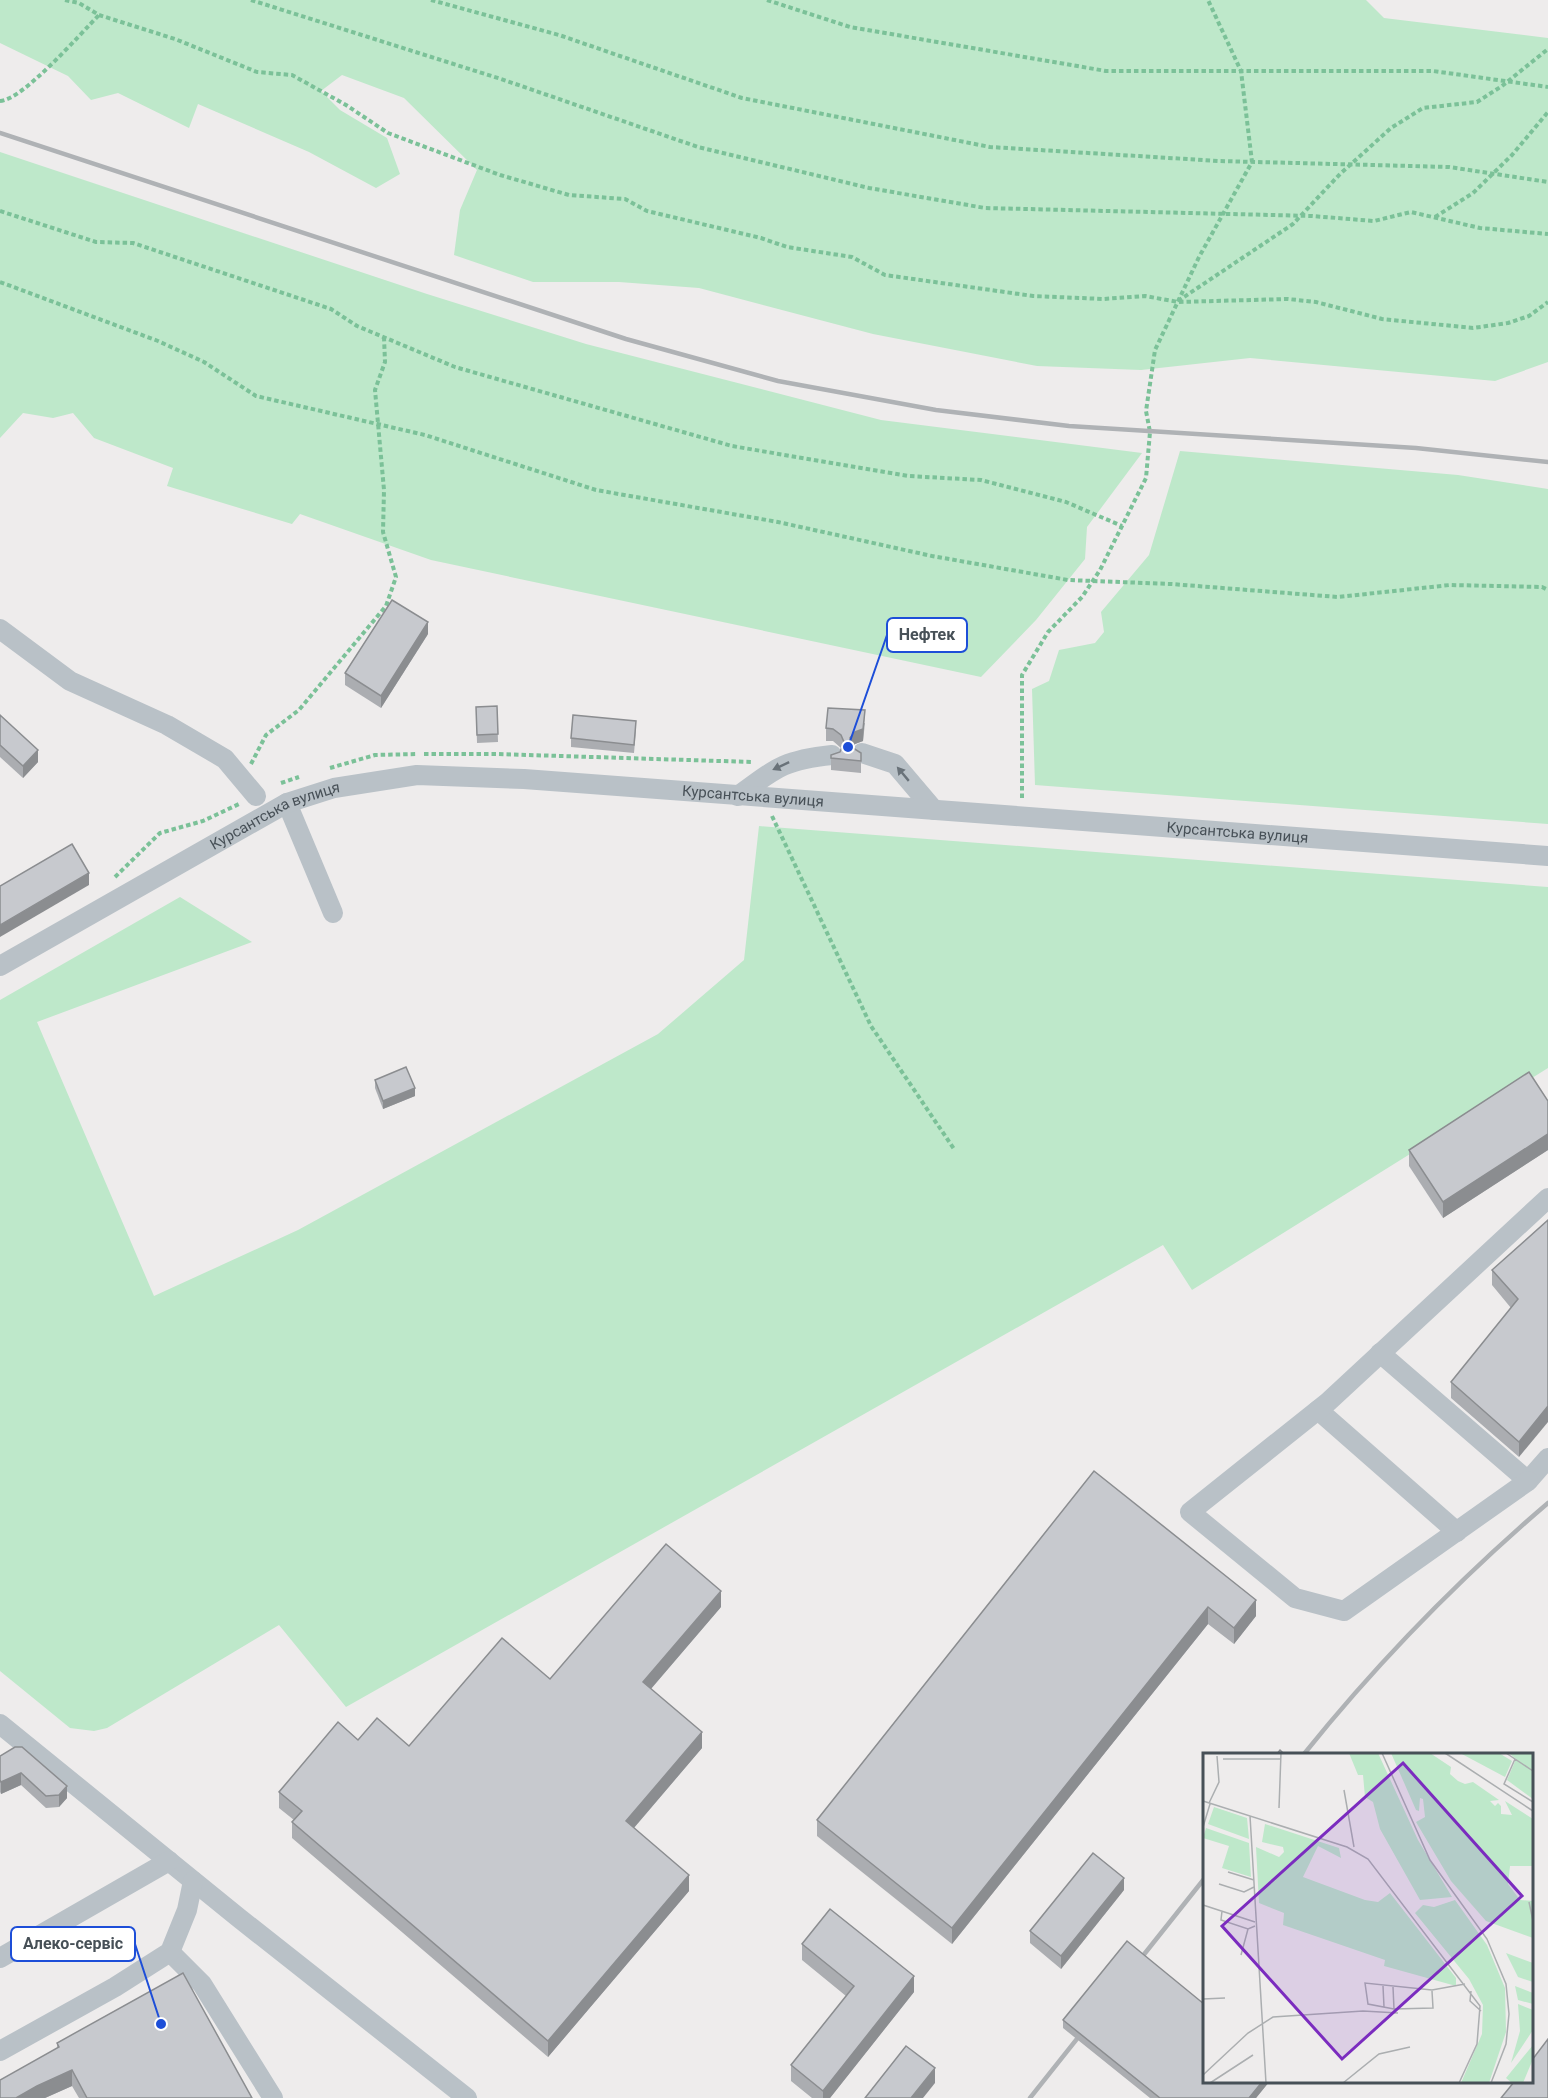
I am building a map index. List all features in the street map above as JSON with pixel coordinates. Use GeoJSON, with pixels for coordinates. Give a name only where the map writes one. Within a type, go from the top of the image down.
{"type":"FeatureCollection","features":[{"type":"Feature","properties":{"kind":"street"},"geometry":{"type":"LineString","coordinates":[[0,629],[70,681],[167,726],[225,759],[249,788]]}},
{"type":"Feature","properties":{"kind":"street"},"geometry":{"type":"LineString","coordinates":[[862,753],[895,764],[934,810]]}},
{"type":"Feature","properties":{"kind":"street"},"geometry":{"type":"LineString","coordinates":[[738,796],[779,766],[803,758],[832,755]]}},
{"type":"Feature","properties":{"kind":"street","name":"Курсантська вулиця"},"geometry":{"type":"LineString","coordinates":[[0,966],[287,803],[334,788],[417,775],[524,779],[1548,856]]}},
{"type":"Feature","properties":{"kind":"street"},"geometry":{"type":"LineString","coordinates":[[287,803],[333,914]]}},
{"type":"Feature","properties":{"kind":"street"},"geometry":{"type":"LineString","coordinates":[[1548,1198],[1318,1410],[1190,1512],[1294,1598],[1344,1611],[1528,1481],[1548,1458]]}},
{"type":"Feature","properties":{"kind":"street"},"geometry":{"type":"LineString","coordinates":[[1380,1353],[1528,1481]]}},
{"type":"Feature","properties":{"kind":"street"},"geometry":{"type":"LineString","coordinates":[[1318,1410],[1457,1532]]}},
{"type":"Feature","properties":{"kind":"street"},"geometry":{"type":"LineString","coordinates":[[0,1724],[193,1881],[467,2098]]}},
{"type":"Feature","properties":{"kind":"street"},"geometry":{"type":"LineString","coordinates":[[0,1958],[169,1861]]}},
{"type":"Feature","properties":{"kind":"street"},"geometry":{"type":"LineString","coordinates":[[0,2051],[115,1987],[170,1952],[187,1910],[193,1881]]}},
{"type":"Feature","properties":{"kind":"street"},"geometry":{"type":"LineString","coordinates":[[170,1952],[202,1984],[273,2098]]}},
{"type":"Feature","properties":{"kind":"path"},"geometry":{"type":"LineString","coordinates":[[65,0],[79,3],[99,15],[175,39],[257,72],[292,75],[346,105],[388,133],[500,175],[569,195],[625,199],[646,210],[761,238],[788,248],[852,257],[885,275],[1033,296],[1103,299],[1145,296],[1178,302],[1288,298],[1316,302],[1382,319],[1473,328],[1508,323],[1528,316],[1548,302]]}},
{"type":"Feature","properties":{"kind":"path"},"geometry":{"type":"LineString","coordinates":[[251,0],[501,79],[698,147],[791,172],[985,208],[1303,216],[1374,221],[1411,212],[1480,228],[1548,234]]}},
{"type":"Feature","properties":{"kind":"path"},"geometry":{"type":"LineString","coordinates":[[431,0],[559,35],[742,98],[979,145],[1252,162],[1449,167],[1548,182]]}},
{"type":"Feature","properties":{"kind":"path"},"geometry":{"type":"LineString","coordinates":[[767,0],[850,27],[1106,71],[1433,71],[1548,87]]}},
{"type":"Feature","properties":{"kind":"path"},"geometry":{"type":"LineString","coordinates":[[1023,817],[1022,675],[1048,632],[1082,597],[1093,581],[1146,478],[1150,432],[1146,411],[1155,350],[1223,214],[1252,162],[1241,71],[1208,0]]}},
{"type":"Feature","properties":{"kind":"path"},"geometry":{"type":"LineString","coordinates":[[0,102],[9,101],[33,82],[99,15]]}},
{"type":"Feature","properties":{"kind":"path"},"geometry":{"type":"LineString","coordinates":[[1178,302],[1241,261],[1303,216],[1340,174],[1391,128],[1423,108],[1477,102],[1548,49]]}},
{"type":"Feature","properties":{"kind":"path"},"geometry":{"type":"LineString","coordinates":[[1434,218],[1473,193],[1548,112]]}},
{"type":"Feature","properties":{"kind":"path"},"geometry":{"type":"LineString","coordinates":[[0,211],[96,242],[133,243],[331,309],[357,326],[455,367],[732,446],[908,476],[981,480],[1066,502],[1122,526]]}},
{"type":"Feature","properties":{"kind":"path"},"geometry":{"type":"LineString","coordinates":[[0,282],[158,341],[204,362],[256,396],[425,435],[596,490],[778,522],[943,558],[1068,580],[1171,584],[1338,597],[1450,585],[1542,587],[1548,590]]}},
{"type":"Feature","properties":{"kind":"path"},"geometry":{"type":"LineString","coordinates":[[249,788],[266,735],[299,710],[386,606],[396,577],[383,532],[384,490],[375,390],[385,362],[384,337]]}},
{"type":"Feature","properties":{"kind":"path"},"geometry":{"type":"LineString","coordinates":[[763,797],[871,1026],[954,1149]]}},
{"type":"Feature","properties":{"kind":"green space"},"geometry":{"type":"Polygon","coordinates":[[[0,0],[1366,0],[1384,18],[1548,38],[1548,362],[1495,381],[1250,358],[1141,370],[1037,366],[873,334],[699,288],[619,282],[533,282],[454,255],[460,210],[477,170],[404,98],[342,75],[321,91],[340,110],[387,138],[400,174],[376,188],[309,152],[198,104],[189,128],[118,93],[91,100],[68,76],[0,43],[0,0]]]}},
{"type":"Feature","properties":{"kind":"green space"},"geometry":{"type":"Polygon","coordinates":[[[0,152],[427,294],[586,344],[881,420],[1142,453],[1087,527],[1085,559],[1036,620],[981,677],[431,560],[300,514],[292,524],[167,486],[173,468],[94,438],[73,413],[53,418],[23,413],[0,438],[0,152]]]}},
{"type":"Feature","properties":{"kind":"green space"},"geometry":{"type":"Polygon","coordinates":[[[1180,451],[1458,475],[1548,489],[1548,824],[1035,785],[1032,689],[1049,681],[1059,650],[1095,643],[1104,632],[1101,612],[1149,555],[1180,451]]]}},
{"type":"Feature","properties":{"kind":"green space"},"geometry":{"type":"Polygon","coordinates":[[[759,826],[1548,887],[1548,1068],[1192,1290],[1163,1245],[346,1707],[279,1625],[107,1728],[94,1731],[70,1728],[0,1671],[0,1000],[180,897],[252,942],[37,1022],[154,1296],[298,1230],[658,1034],[744,960],[759,826]]]}},
{"type":"Feature","properties":{"kind":"building"},"geometry":{"type":"Polygon","coordinates":[[[392,600],[428,622],[381,696],[345,673],[392,600]]]}},
{"type":"Feature","properties":{"kind":"building"},"geometry":{"type":"Polygon","coordinates":[[[497,706],[498,734],[477,735],[476,707],[497,706]]]}},
{"type":"Feature","properties":{"kind":"building"},"geometry":{"type":"Polygon","coordinates":[[[828,708],[865,710],[863,729],[855,732],[850,738],[853,748],[861,753],[861,761],[831,758],[831,755],[840,752],[844,742],[841,735],[833,729],[826,728],[828,708]]]}},
{"type":"Feature","properties":{"kind":"building"},"geometry":{"type":"Polygon","coordinates":[[[0,715],[38,750],[23,766],[0,745],[0,715]]]}},
{"type":"Feature","properties":{"kind":"building"},"geometry":{"type":"Polygon","coordinates":[[[573,715],[636,721],[634,745],[571,738],[573,715]]]}},
{"type":"Feature","properties":{"kind":"building"},"geometry":{"type":"Polygon","coordinates":[[[72,844],[89,873],[0,925],[0,886],[72,844]]]}},
{"type":"Feature","properties":{"kind":"building"},"geometry":{"type":"Polygon","coordinates":[[[406,1067],[415,1088],[383,1101],[375,1080],[406,1067]]]}},
{"type":"Feature","properties":{"kind":"building"},"geometry":{"type":"Polygon","coordinates":[[[1529,1072],[1548,1101],[1548,1134],[1443,1202],[1409,1150],[1529,1072]]]}},
{"type":"Feature","properties":{"kind":"building"},"geometry":{"type":"Polygon","coordinates":[[[1548,1220],[1548,1406],[1519,1442],[1451,1382],[1518,1299],[1492,1270],[1548,1220]]]}},
{"type":"Feature","properties":{"kind":"building"},"geometry":{"type":"Polygon","coordinates":[[[1094,1471],[1256,1600],[1234,1628],[1208,1607],[952,1928],[817,1820],[1094,1471]]]}},
{"type":"Feature","properties":{"kind":"building"},"geometry":{"type":"Polygon","coordinates":[[[666,1544],[721,1591],[643,1682],[702,1732],[626,1821],[689,1875],[548,2041],[292,1822],[302,1811],[279,1792],[338,1722],[358,1740],[377,1718],[409,1746],[502,1638],[550,1679],[666,1544]]]}},
{"type":"Feature","properties":{"kind":"building"},"geometry":{"type":"Polygon","coordinates":[[[15,1747],[22,1747],[67,1786],[59,1795],[46,1796],[21,1773],[1,1782],[0,1756],[15,1747]]]}},
{"type":"Feature","properties":{"kind":"building"},"geometry":{"type":"Polygon","coordinates":[[[1093,1853],[1124,1878],[1061,1956],[1030,1931],[1093,1853]]]}},
{"type":"Feature","properties":{"kind":"building"},"geometry":{"type":"Polygon","coordinates":[[[830,1909],[914,1976],[823,2091],[791,2065],[854,1986],[802,1944],[830,1909]]]}},
{"type":"Feature","properties":{"kind":"building"},"geometry":{"type":"Polygon","coordinates":[[[1127,1941],[1203,2003],[1203,2083],[1261,2083],[1249,2098],[1160,2098],[1063,2020],[1127,1941]]]}},
{"type":"Feature","properties":{"kind":"building"},"geometry":{"type":"Polygon","coordinates":[[[183,1973],[252,2098],[87,2098],[72,2070],[16,2098],[0,2098],[0,2080],[59,2047],[57,2043],[183,1973]]]}},
{"type":"Feature","properties":{"kind":"building"},"geometry":{"type":"Polygon","coordinates":[[[1548,2039],[1548,2098],[1501,2098],[1513,2083],[1533,2083],[1533,2059],[1548,2039]]]}},
{"type":"Feature","properties":{"kind":"building"},"geometry":{"type":"Polygon","coordinates":[[[906,2046],[935,2068],[911,2098],[865,2098],[906,2046]]]}},
{"type":"Feature","properties":{"kind":"railway"},"geometry":{"type":"LineString","coordinates":[[0,133],[626,339],[778,381],[936,410],[1069,426],[1416,448],[1548,462]]}},
{"type":"Feature","properties":{"kind":"railway"},"geometry":{"type":"LineString","coordinates":[[1305,1753],[1390,1654],[1420,1623],[1482,1562],[1548,1503]]}},
{"type":"Feature","properties":{"kind":"railway"},"geometry":{"type":"LineString","coordinates":[[1134,1967],[1203,1880]]}},
{"type":"Feature","properties":{"kind":"railway"},"geometry":{"type":"LineString","coordinates":[[1030,2098],[1088,2025]]}},
{"type":"Feature","properties":{"kind":"place","name":"Нефтек"},"geometry":{"type":"Point","coordinates":[848,747]}},
{"type":"Feature","properties":{"kind":"place","name":"Алеко-сервіс"},"geometry":{"type":"Point","coordinates":[161,2024]}}]}
